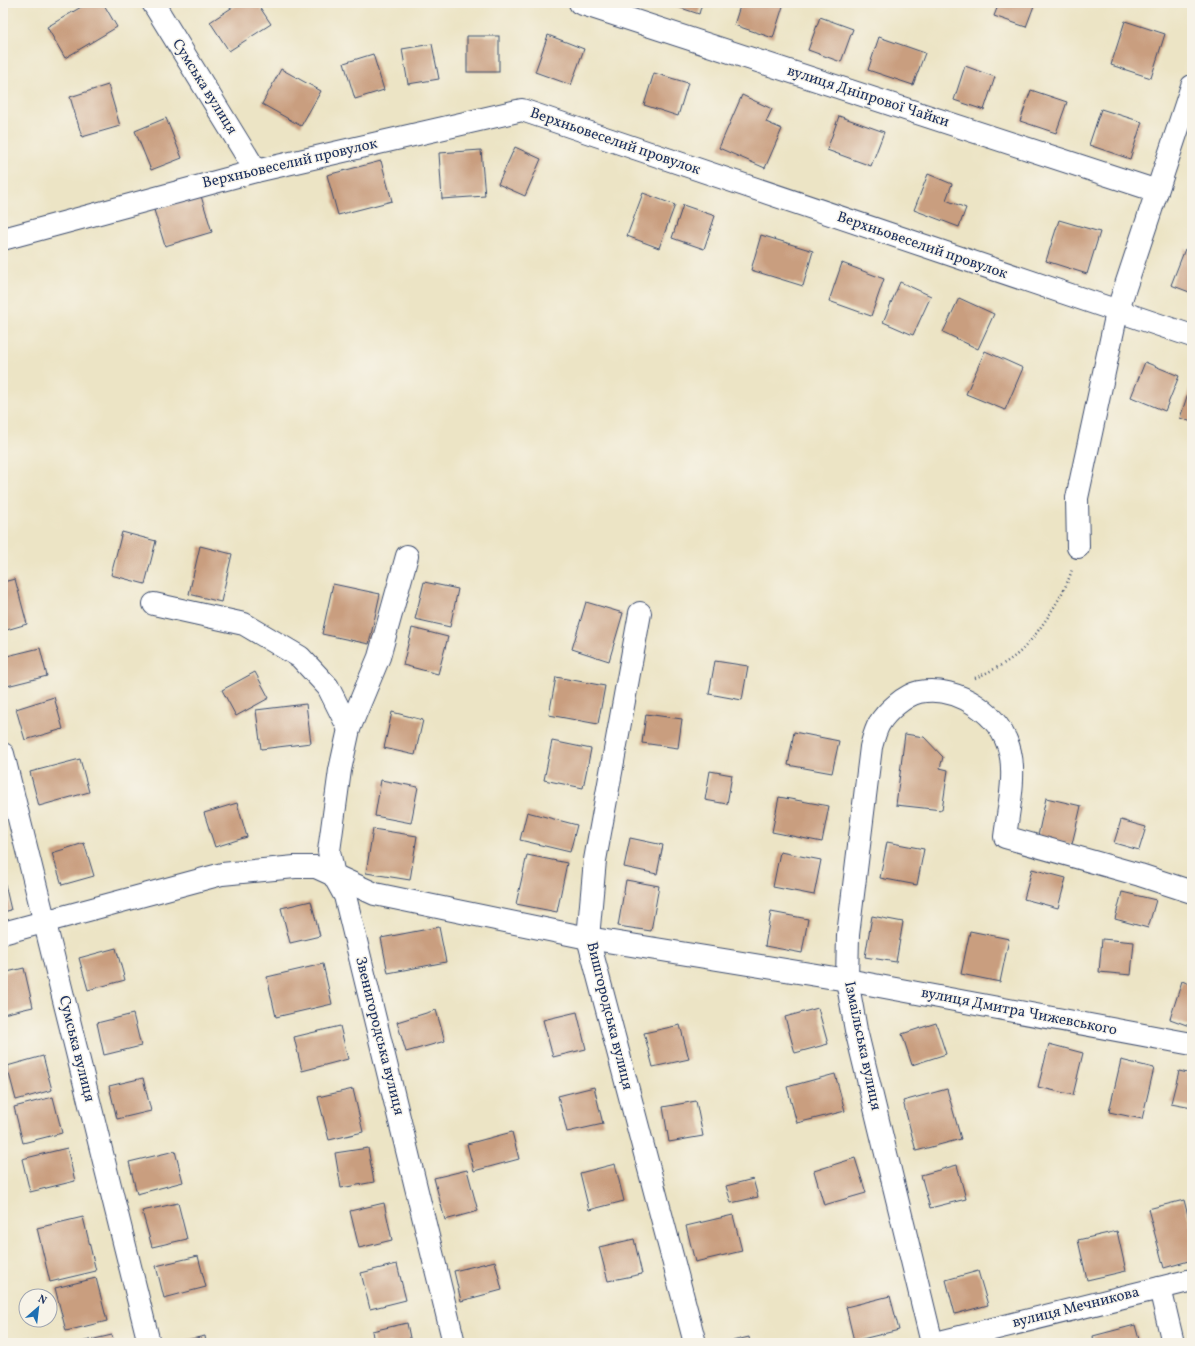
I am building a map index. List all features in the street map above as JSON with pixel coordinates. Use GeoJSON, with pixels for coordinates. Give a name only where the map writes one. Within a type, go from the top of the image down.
{"type":"FeatureCollection","features":[{"type":"Feature","properties":{"kind":"street","name":"Сумська вулиця"},"geometry":{"type":"LineString","coordinates":[[153,3],[256,171]]}},
{"type":"Feature","properties":{"kind":"street","name":"вулиця Дніпрової Чайки"},"geometry":{"type":"LineString","coordinates":[[580,3],[1157,191]]}},
{"type":"Feature","properties":{"kind":"street"},"geometry":{"type":"LineString","coordinates":[[1078,547],[1077,498],[1117,312],[1192,86]]}},
{"type":"Feature","properties":{"kind":"street","name":"Верхньовеселий провулок"},"geometry":{"type":"LineString","coordinates":[[3,239],[256,171],[522,110],[1117,312],[1192,336]]}},
{"type":"Feature","properties":{"kind":"street","name":"Звенигородська вулиця"},"geometry":{"type":"LineString","coordinates":[[407,556],[379,657],[349,729],[340,770],[329,851],[334,876],[345,896],[454,1343]]}},
{"type":"Feature","properties":{"kind":"street"},"geometry":{"type":"LineString","coordinates":[[154,604],[244,624],[300,657],[328,687],[349,729]]}},
{"type":"Feature","properties":{"kind":"street","name":"Вишгородська вулиця"},"geometry":{"type":"LineString","coordinates":[[640,613],[595,860],[588,938],[695,1343]]}},
{"type":"Feature","properties":{"kind":"street","name":"Ізмаїльська вулиця"},"geometry":{"type":"LineString","coordinates":[[932,1343],[856,1030],[847,980],[848,935],[871,747],[879,724],[896,704],[918,692],[944,693]]}},
{"type":"Feature","properties":{"kind":"street"},"geometry":{"type":"LineString","coordinates":[[944,693],[967,701],[987,712],[1002,730],[1011,752],[1005,837],[1140,875],[1192,892]]}},
{"type":"Feature","properties":{"kind":"street","name":"Сумська вулиця"},"geometry":{"type":"LineString","coordinates":[[3,754],[149,1343]]}},
{"type":"Feature","properties":{"kind":"street","name":"вулиця Дмитра Чижевського"},"geometry":{"type":"LineString","coordinates":[[3,933],[222,874],[295,867],[316,867],[375,894],[588,938],[847,980],[1192,1044]]}},
{"type":"Feature","properties":{"kind":"street","name":"вулиця Мечникова"},"geometry":{"type":"LineString","coordinates":[[936,1343],[1192,1280]]}},
{"type":"Feature","properties":{"kind":"street"},"geometry":{"type":"LineString","coordinates":[[1160,1288],[1173,1343]]}},
{"type":"Feature","properties":{"kind":"path"},"geometry":{"type":"LineString","coordinates":[[944,693],[987,673],[1016,655],[1044,622],[1070,580],[1078,547]]}},
{"type":"Feature","properties":{"kind":"building"},"geometry":{"type":"Polygon","coordinates":[[[88,3],[103,3],[117,27],[65,58],[47,27],[88,3]]]}},
{"type":"Feature","properties":{"kind":"building"},"geometry":{"type":"Polygon","coordinates":[[[239,3],[257,3],[271,24],[229,51],[210,22],[239,3]]]}},
{"type":"Feature","properties":{"kind":"building"},"geometry":{"type":"Polygon","coordinates":[[[666,3],[702,3],[699,14],[666,3]]]}},
{"type":"Feature","properties":{"kind":"building"},"geometry":{"type":"Polygon","coordinates":[[[741,3],[784,3],[773,38],[734,25],[741,3]]]}},
{"type":"Feature","properties":{"kind":"building"},"geometry":{"type":"Polygon","coordinates":[[[999,3],[1035,3],[1026,27],[994,16],[999,3]]]}},
{"type":"Feature","properties":{"kind":"building"},"geometry":{"type":"Polygon","coordinates":[[[820,17],[853,29],[841,62],[808,50],[820,17]]]}},
{"type":"Feature","properties":{"kind":"building"},"geometry":{"type":"Polygon","coordinates":[[[1125,21],[1165,34],[1151,78],[1111,65],[1125,21]]]}},
{"type":"Feature","properties":{"kind":"building"},"geometry":{"type":"Polygon","coordinates":[[[548,35],[584,49],[571,85],[535,72],[548,35]]]}},
{"type":"Feature","properties":{"kind":"building"},"geometry":{"type":"Polygon","coordinates":[[[467,36],[499,36],[499,72],[467,72],[467,36]]]}},
{"type":"Feature","properties":{"kind":"building"},"geometry":{"type":"Polygon","coordinates":[[[879,37],[925,53],[913,85],[868,70],[879,37]]]}},
{"type":"Feature","properties":{"kind":"building"},"geometry":{"type":"Polygon","coordinates":[[[432,44],[439,79],[408,84],[402,49],[432,44]]]}},
{"type":"Feature","properties":{"kind":"building"},"geometry":{"type":"Polygon","coordinates":[[[373,54],[384,90],[355,99],[344,63],[373,54]]]}},
{"type":"Feature","properties":{"kind":"building"},"geometry":{"type":"Polygon","coordinates":[[[965,66],[995,77],[984,110],[954,100],[965,66]]]}},
{"type":"Feature","properties":{"kind":"building"},"geometry":{"type":"Polygon","coordinates":[[[281,69],[321,91],[301,126],[262,104],[281,69]]]}},
{"type":"Feature","properties":{"kind":"building"},"geometry":{"type":"Polygon","coordinates":[[[654,73],[688,83],[678,116],[644,105],[654,73]]]}},
{"type":"Feature","properties":{"kind":"building"},"geometry":{"type":"Polygon","coordinates":[[[108,85],[120,126],[82,137],[70,97],[108,85]]]}},
{"type":"Feature","properties":{"kind":"building"},"geometry":{"type":"Polygon","coordinates":[[[1031,90],[1067,102],[1056,133],[1020,121],[1031,90]]]}},
{"type":"Feature","properties":{"kind":"building"},"geometry":{"type":"Polygon","coordinates":[[[742,95],[772,109],[766,122],[782,129],[765,168],[719,148],[742,95]]]}},
{"type":"Feature","properties":{"kind":"building"},"geometry":{"type":"Polygon","coordinates":[[[1101,109],[1142,122],[1130,159],[1089,145],[1101,109]]]}},
{"type":"Feature","properties":{"kind":"building"},"geometry":{"type":"Polygon","coordinates":[[[839,116],[884,132],[871,166],[827,150],[839,116]]]}},
{"type":"Feature","properties":{"kind":"building"},"geometry":{"type":"Polygon","coordinates":[[[166,118],[182,158],[151,170],[135,131],[166,118]]]}},
{"type":"Feature","properties":{"kind":"building"},"geometry":{"type":"Polygon","coordinates":[[[515,147],[541,159],[525,196],[498,184],[515,147]]]}},
{"type":"Feature","properties":{"kind":"building"},"geometry":{"type":"Polygon","coordinates":[[[481,150],[485,196],[442,199],[439,153],[481,150]]]}},
{"type":"Feature","properties":{"kind":"building"},"geometry":{"type":"Polygon","coordinates":[[[381,161],[392,201],[338,215],[327,175],[381,161]]]}},
{"type":"Feature","properties":{"kind":"building"},"geometry":{"type":"Polygon","coordinates":[[[928,174],[952,184],[946,200],[966,208],[959,227],[914,210],[928,174]]]}},
{"type":"Feature","properties":{"kind":"building"},"geometry":{"type":"Polygon","coordinates":[[[643,193],[675,205],[659,248],[627,236],[643,193]]]}},
{"type":"Feature","properties":{"kind":"building"},"geometry":{"type":"Polygon","coordinates":[[[201,196],[212,232],[165,246],[154,210],[201,196]]]}},
{"type":"Feature","properties":{"kind":"building"},"geometry":{"type":"Polygon","coordinates":[[[683,205],[715,216],[704,249],[672,238],[683,205]]]}},
{"type":"Feature","properties":{"kind":"building"},"geometry":{"type":"Polygon","coordinates":[[[1059,220],[1100,232],[1087,274],[1046,261],[1059,220]]]}},
{"type":"Feature","properties":{"kind":"building"},"geometry":{"type":"Polygon","coordinates":[[[761,235],[813,251],[803,286],[751,270],[761,235]]]}},
{"type":"Feature","properties":{"kind":"building"},"geometry":{"type":"Polygon","coordinates":[[[1185,249],[1192,252],[1192,293],[1171,285],[1185,249]]]}},
{"type":"Feature","properties":{"kind":"building"},"geometry":{"type":"Polygon","coordinates":[[[842,263],[884,279],[871,316],[829,301],[842,263]]]}},
{"type":"Feature","properties":{"kind":"building"},"geometry":{"type":"Polygon","coordinates":[[[900,282],[931,296],[913,335],[883,322],[900,282]]]}},
{"type":"Feature","properties":{"kind":"building"},"geometry":{"type":"Polygon","coordinates":[[[959,298],[994,314],[978,349],[943,332],[959,298]]]}},
{"type":"Feature","properties":{"kind":"building"},"geometry":{"type":"Polygon","coordinates":[[[985,351],[1023,368],[1005,410],[966,394],[985,351]]]}},
{"type":"Feature","properties":{"kind":"building"},"geometry":{"type":"Polygon","coordinates":[[[1145,362],[1179,376],[1165,411],[1131,397],[1145,362]]]}},
{"type":"Feature","properties":{"kind":"building"},"geometry":{"type":"Polygon","coordinates":[[[1192,381],[1192,422],[1180,418],[1192,381]]]}},
{"type":"Feature","properties":{"kind":"building"},"geometry":{"type":"Polygon","coordinates":[[[122,532],[156,541],[145,584],[111,575],[122,532]]]}},
{"type":"Feature","properties":{"kind":"building"},"geometry":{"type":"Polygon","coordinates":[[[200,546],[232,554],[221,602],[189,594],[200,546]]]}},
{"type":"Feature","properties":{"kind":"building"},"geometry":{"type":"Polygon","coordinates":[[[15,579],[27,624],[3,631],[3,582],[15,579]]]}},
{"type":"Feature","properties":{"kind":"building"},"geometry":{"type":"Polygon","coordinates":[[[424,582],[458,589],[450,627],[415,619],[424,582]]]}},
{"type":"Feature","properties":{"kind":"building"},"geometry":{"type":"Polygon","coordinates":[[[333,584],[380,594],[369,644],[322,634],[333,584]]]}},
{"type":"Feature","properties":{"kind":"building"},"geometry":{"type":"Polygon","coordinates":[[[586,602],[623,613],[609,661],[572,649],[586,602]]]}},
{"type":"Feature","properties":{"kind":"building"},"geometry":{"type":"Polygon","coordinates":[[[412,628],[448,637],[438,674],[403,665],[412,628]]]}},
{"type":"Feature","properties":{"kind":"building"},"geometry":{"type":"Polygon","coordinates":[[[40,648],[47,676],[7,686],[3,670],[3,657],[40,648]]]}},
{"type":"Feature","properties":{"kind":"building"},"geometry":{"type":"Polygon","coordinates":[[[715,661],[748,666],[742,700],[709,694],[715,661]]]}},
{"type":"Feature","properties":{"kind":"building"},"geometry":{"type":"Polygon","coordinates":[[[255,672],[269,698],[236,716],[222,690],[255,672]]]}},
{"type":"Feature","properties":{"kind":"building"},"geometry":{"type":"Polygon","coordinates":[[[556,677],[605,686],[598,724],[549,715],[556,677]]]}},
{"type":"Feature","properties":{"kind":"building"},"geometry":{"type":"Polygon","coordinates":[[[54,697],[63,729],[25,740],[16,709],[54,697]]]}},
{"type":"Feature","properties":{"kind":"building"},"geometry":{"type":"Polygon","coordinates":[[[306,704],[311,743],[261,749],[256,710],[306,704]]]}},
{"type":"Feature","properties":{"kind":"building"},"geometry":{"type":"Polygon","coordinates":[[[392,712],[423,720],[415,755],[384,748],[392,712]]]}},
{"type":"Feature","properties":{"kind":"building"},"geometry":{"type":"Polygon","coordinates":[[[646,714],[682,719],[678,748],[642,743],[646,714]]]}},
{"type":"Feature","properties":{"kind":"building"},"geometry":{"type":"Polygon","coordinates":[[[794,732],[839,741],[832,773],[788,765],[794,732]]]}},
{"type":"Feature","properties":{"kind":"building"},"geometry":{"type":"Polygon","coordinates":[[[905,734],[924,737],[943,757],[940,768],[948,770],[942,810],[896,805],[905,734]]]}},
{"type":"Feature","properties":{"kind":"building"},"geometry":{"type":"Polygon","coordinates":[[[552,741],[591,749],[583,788],[544,780],[552,741]]]}},
{"type":"Feature","properties":{"kind":"building"},"geometry":{"type":"Polygon","coordinates":[[[80,759],[89,792],[39,806],[30,772],[80,759]]]}},
{"type":"Feature","properties":{"kind":"building"},"geometry":{"type":"Polygon","coordinates":[[[710,771],[732,775],[727,804],[705,800],[710,771]]]}},
{"type":"Feature","properties":{"kind":"building"},"geometry":{"type":"Polygon","coordinates":[[[381,780],[418,787],[411,823],[375,816],[381,780]]]}},
{"type":"Feature","properties":{"kind":"building"},"geometry":{"type":"Polygon","coordinates":[[[779,797],[829,806],[822,842],[772,832],[779,797]]]}},
{"type":"Feature","properties":{"kind":"building"},"geometry":{"type":"Polygon","coordinates":[[[1046,798],[1081,806],[1072,844],[1038,836],[1046,798]]]}},
{"type":"Feature","properties":{"kind":"building"},"geometry":{"type":"Polygon","coordinates":[[[237,803],[247,837],[215,847],[204,813],[237,803]]]}},
{"type":"Feature","properties":{"kind":"building"},"geometry":{"type":"Polygon","coordinates":[[[527,812],[577,825],[570,852],[520,840],[527,812]]]}},
{"type":"Feature","properties":{"kind":"building"},"geometry":{"type":"Polygon","coordinates":[[[1121,820],[1146,827],[1139,850],[1114,843],[1121,820]]]}},
{"type":"Feature","properties":{"kind":"building"},"geometry":{"type":"Polygon","coordinates":[[[373,829],[417,836],[410,880],[366,873],[373,829]]]}},
{"type":"Feature","properties":{"kind":"building"},"geometry":{"type":"Polygon","coordinates":[[[630,838],[663,845],[657,874],[624,867],[630,838]]]}},
{"type":"Feature","properties":{"kind":"building"},"geometry":{"type":"Polygon","coordinates":[[[887,842],[924,849],[917,885],[880,878],[887,842]]]}},
{"type":"Feature","properties":{"kind":"building"},"geometry":{"type":"Polygon","coordinates":[[[84,843],[94,876],[62,885],[52,853],[84,843]]]}},
{"type":"Feature","properties":{"kind":"building"},"geometry":{"type":"Polygon","coordinates":[[[780,852],[821,860],[814,895],[773,887],[780,852]]]}},
{"type":"Feature","properties":{"kind":"building"},"geometry":{"type":"Polygon","coordinates":[[[527,855],[567,863],[557,912],[516,904],[527,855]]]}},
{"type":"Feature","properties":{"kind":"building"},"geometry":{"type":"Polygon","coordinates":[[[1032,869],[1066,878],[1058,908],[1024,899],[1032,869]]]}},
{"type":"Feature","properties":{"kind":"building"},"geometry":{"type":"Polygon","coordinates":[[[4,880],[11,910],[3,912],[3,881],[4,880]]]}},
{"type":"Feature","properties":{"kind":"building"},"geometry":{"type":"Polygon","coordinates":[[[626,880],[659,886],[651,931],[618,926],[626,880]]]}},
{"type":"Feature","properties":{"kind":"building"},"geometry":{"type":"Polygon","coordinates":[[[1122,892],[1156,900],[1148,928],[1115,919],[1122,892]]]}},
{"type":"Feature","properties":{"kind":"building"},"geometry":{"type":"Polygon","coordinates":[[[311,901],[320,936],[290,943],[281,908],[311,901]]]}},
{"type":"Feature","properties":{"kind":"building"},"geometry":{"type":"Polygon","coordinates":[[[771,912],[808,919],[802,953],[765,946],[771,912]]]}},
{"type":"Feature","properties":{"kind":"building"},"geometry":{"type":"Polygon","coordinates":[[[872,916],[903,922],[896,962],[865,957],[872,916]]]}},
{"type":"Feature","properties":{"kind":"building"},"geometry":{"type":"Polygon","coordinates":[[[439,927],[446,962],[388,973],[381,938],[439,927]]]}},
{"type":"Feature","properties":{"kind":"building"},"geometry":{"type":"Polygon","coordinates":[[[970,931],[1009,939],[1000,982],[961,974],[970,931]]]}},
{"type":"Feature","properties":{"kind":"building"},"geometry":{"type":"Polygon","coordinates":[[[1102,939],[1134,942],[1131,975],[1099,972],[1102,939]]]}},
{"type":"Feature","properties":{"kind":"building"},"geometry":{"type":"Polygon","coordinates":[[[116,948],[125,980],[88,990],[79,958],[116,948]]]}},
{"type":"Feature","properties":{"kind":"building"},"geometry":{"type":"Polygon","coordinates":[[[323,964],[332,1004],[276,1017],[267,977],[323,964]]]}},
{"type":"Feature","properties":{"kind":"building"},"geometry":{"type":"Polygon","coordinates":[[[24,968],[33,1007],[3,1014],[3,973],[24,968]]]}},
{"type":"Feature","properties":{"kind":"building"},"geometry":{"type":"Polygon","coordinates":[[[1182,981],[1192,985],[1192,1027],[1170,1019],[1182,981]]]}},
{"type":"Feature","properties":{"kind":"building"},"geometry":{"type":"Polygon","coordinates":[[[818,1008],[828,1044],[795,1053],[785,1017],[818,1008]]]}},
{"type":"Feature","properties":{"kind":"building"},"geometry":{"type":"Polygon","coordinates":[[[436,1010],[445,1041],[406,1052],[397,1022],[436,1010]]]}},
{"type":"Feature","properties":{"kind":"building"},"geometry":{"type":"Polygon","coordinates":[[[577,1012],[586,1049],[553,1057],[543,1020],[577,1012]]]}},
{"type":"Feature","properties":{"kind":"building"},"geometry":{"type":"Polygon","coordinates":[[[133,1014],[141,1046],[104,1055],[97,1023],[133,1014]]]}},
{"type":"Feature","properties":{"kind":"building"},"geometry":{"type":"Polygon","coordinates":[[[936,1023],[946,1054],[912,1065],[902,1034],[936,1023]]]}},
{"type":"Feature","properties":{"kind":"building"},"geometry":{"type":"Polygon","coordinates":[[[680,1025],[689,1059],[653,1067],[644,1033],[680,1025]]]}},
{"type":"Feature","properties":{"kind":"building"},"geometry":{"type":"Polygon","coordinates":[[[340,1026],[348,1059],[302,1071],[294,1037],[340,1026]]]}},
{"type":"Feature","properties":{"kind":"building"},"geometry":{"type":"Polygon","coordinates":[[[1049,1044],[1083,1053],[1073,1095],[1038,1087],[1049,1044]]]}},
{"type":"Feature","properties":{"kind":"building"},"geometry":{"type":"Polygon","coordinates":[[[43,1056],[52,1090],[16,1100],[7,1066],[43,1056]]]}},
{"type":"Feature","properties":{"kind":"building"},"geometry":{"type":"Polygon","coordinates":[[[1121,1060],[1154,1068],[1142,1119],[1109,1112],[1121,1060]]]}},
{"type":"Feature","properties":{"kind":"building"},"geometry":{"type":"Polygon","coordinates":[[[1179,1071],[1192,1074],[1192,1107],[1171,1103],[1179,1071]]]}},
{"type":"Feature","properties":{"kind":"building"},"geometry":{"type":"Polygon","coordinates":[[[835,1074],[845,1111],[797,1123],[787,1087],[835,1074]]]}},
{"type":"Feature","properties":{"kind":"building"},"geometry":{"type":"Polygon","coordinates":[[[143,1078],[151,1111],[117,1119],[109,1086],[143,1078]]]}},
{"type":"Feature","properties":{"kind":"building"},"geometry":{"type":"Polygon","coordinates":[[[594,1087],[603,1124],[567,1132],[558,1096],[594,1087]]]}},
{"type":"Feature","properties":{"kind":"building"},"geometry":{"type":"Polygon","coordinates":[[[353,1089],[363,1132],[329,1140],[318,1097],[353,1089]]]}},
{"type":"Feature","properties":{"kind":"building"},"geometry":{"type":"Polygon","coordinates":[[[947,1089],[961,1139],[916,1151],[903,1101],[947,1089]]]}},
{"type":"Feature","properties":{"kind":"building"},"geometry":{"type":"Polygon","coordinates":[[[53,1097],[62,1133],[23,1143],[14,1107],[53,1097]]]}},
{"type":"Feature","properties":{"kind":"building"},"geometry":{"type":"Polygon","coordinates":[[[696,1101],[703,1136],[669,1142],[663,1107],[696,1101]]]}},
{"type":"Feature","properties":{"kind":"building"},"geometry":{"type":"Polygon","coordinates":[[[512,1132],[519,1159],[474,1171],[467,1144],[512,1132]]]}},
{"type":"Feature","properties":{"kind":"building"},"geometry":{"type":"Polygon","coordinates":[[[67,1148],[75,1181],[30,1192],[22,1159],[67,1148]]]}},
{"type":"Feature","properties":{"kind":"building"},"geometry":{"type":"Polygon","coordinates":[[[368,1148],[374,1182],[341,1188],[335,1153],[368,1148]]]}},
{"type":"Feature","properties":{"kind":"building"},"geometry":{"type":"Polygon","coordinates":[[[175,1151],[183,1182],[137,1194],[129,1162],[175,1151]]]}},
{"type":"Feature","properties":{"kind":"building"},"geometry":{"type":"Polygon","coordinates":[[[855,1158],[866,1193],[824,1205],[814,1171],[855,1158]]]}},
{"type":"Feature","properties":{"kind":"building"},"geometry":{"type":"Polygon","coordinates":[[[615,1164],[624,1201],[589,1210],[580,1173],[615,1164]]]}},
{"type":"Feature","properties":{"kind":"building"},"geometry":{"type":"Polygon","coordinates":[[[957,1165],[966,1199],[930,1208],[921,1175],[957,1165]]]}},
{"type":"Feature","properties":{"kind":"building"},"geometry":{"type":"Polygon","coordinates":[[[467,1170],[478,1211],[445,1220],[434,1178],[467,1170]]]}},
{"type":"Feature","properties":{"kind":"building"},"geometry":{"type":"Polygon","coordinates":[[[753,1179],[758,1197],[731,1203],[726,1186],[753,1179]]]}},
{"type":"Feature","properties":{"kind":"building"},"geometry":{"type":"Polygon","coordinates":[[[1184,1200],[1192,1231],[1192,1260],[1164,1268],[1148,1209],[1184,1200]]]}},
{"type":"Feature","properties":{"kind":"building"},"geometry":{"type":"Polygon","coordinates":[[[178,1203],[187,1239],[152,1247],[142,1211],[178,1203]]]}},
{"type":"Feature","properties":{"kind":"building"},"geometry":{"type":"Polygon","coordinates":[[[384,1203],[392,1240],[359,1248],[350,1211],[384,1203]]]}},
{"type":"Feature","properties":{"kind":"building"},"geometry":{"type":"Polygon","coordinates":[[[733,1215],[742,1251],[695,1262],[686,1226],[733,1215]]]}},
{"type":"Feature","properties":{"kind":"building"},"geometry":{"type":"Polygon","coordinates":[[[83,1217],[96,1271],[50,1282],[37,1228],[83,1217]]]}},
{"type":"Feature","properties":{"kind":"building"},"geometry":{"type":"Polygon","coordinates":[[[1117,1231],[1126,1271],[1087,1280],[1078,1240],[1117,1231]]]}},
{"type":"Feature","properties":{"kind":"building"},"geometry":{"type":"Polygon","coordinates":[[[634,1239],[642,1274],[608,1281],[599,1247],[634,1239]]]}},
{"type":"Feature","properties":{"kind":"building"},"geometry":{"type":"Polygon","coordinates":[[[198,1256],[206,1287],[164,1298],[156,1266],[198,1256]]]}},
{"type":"Feature","properties":{"kind":"building"},"geometry":{"type":"Polygon","coordinates":[[[495,1261],[502,1290],[461,1301],[454,1271],[495,1261]]]}},
{"type":"Feature","properties":{"kind":"building"},"geometry":{"type":"Polygon","coordinates":[[[397,1264],[406,1300],[370,1309],[361,1273],[397,1264]]]}},
{"type":"Feature","properties":{"kind":"building"},"geometry":{"type":"Polygon","coordinates":[[[978,1271],[988,1305],[955,1314],[946,1280],[978,1271]]]}},
{"type":"Feature","properties":{"kind":"building"},"geometry":{"type":"Polygon","coordinates":[[[96,1278],[107,1321],[66,1331],[58,1300],[58,1288],[55,1288],[96,1278]]]}},
{"type":"Feature","properties":{"kind":"building"},"geometry":{"type":"Polygon","coordinates":[[[890,1296],[899,1330],[854,1341],[846,1307],[890,1296]]]}},
{"type":"Feature","properties":{"kind":"building"},"geometry":{"type":"Polygon","coordinates":[[[407,1323],[411,1343],[374,1343],[372,1331],[407,1323]]]}},
{"type":"Feature","properties":{"kind":"building"},"geometry":{"type":"Polygon","coordinates":[[[1135,1325],[1140,1343],[1094,1343],[1093,1336],[1135,1325]]]}},
{"type":"Feature","properties":{"kind":"building"},"geometry":{"type":"Polygon","coordinates":[[[112,1335],[114,1343],[81,1343],[81,1342],[112,1335]]]}},
{"type":"Feature","properties":{"kind":"building"},"geometry":{"type":"Polygon","coordinates":[[[205,1336],[206,1343],[178,1343],[178,1342],[205,1336]]]}},
{"type":"Feature","properties":{"kind":"building"},"geometry":{"type":"Polygon","coordinates":[[[749,1337],[750,1343],[728,1343],[728,1342],[749,1337]]]}}]}
